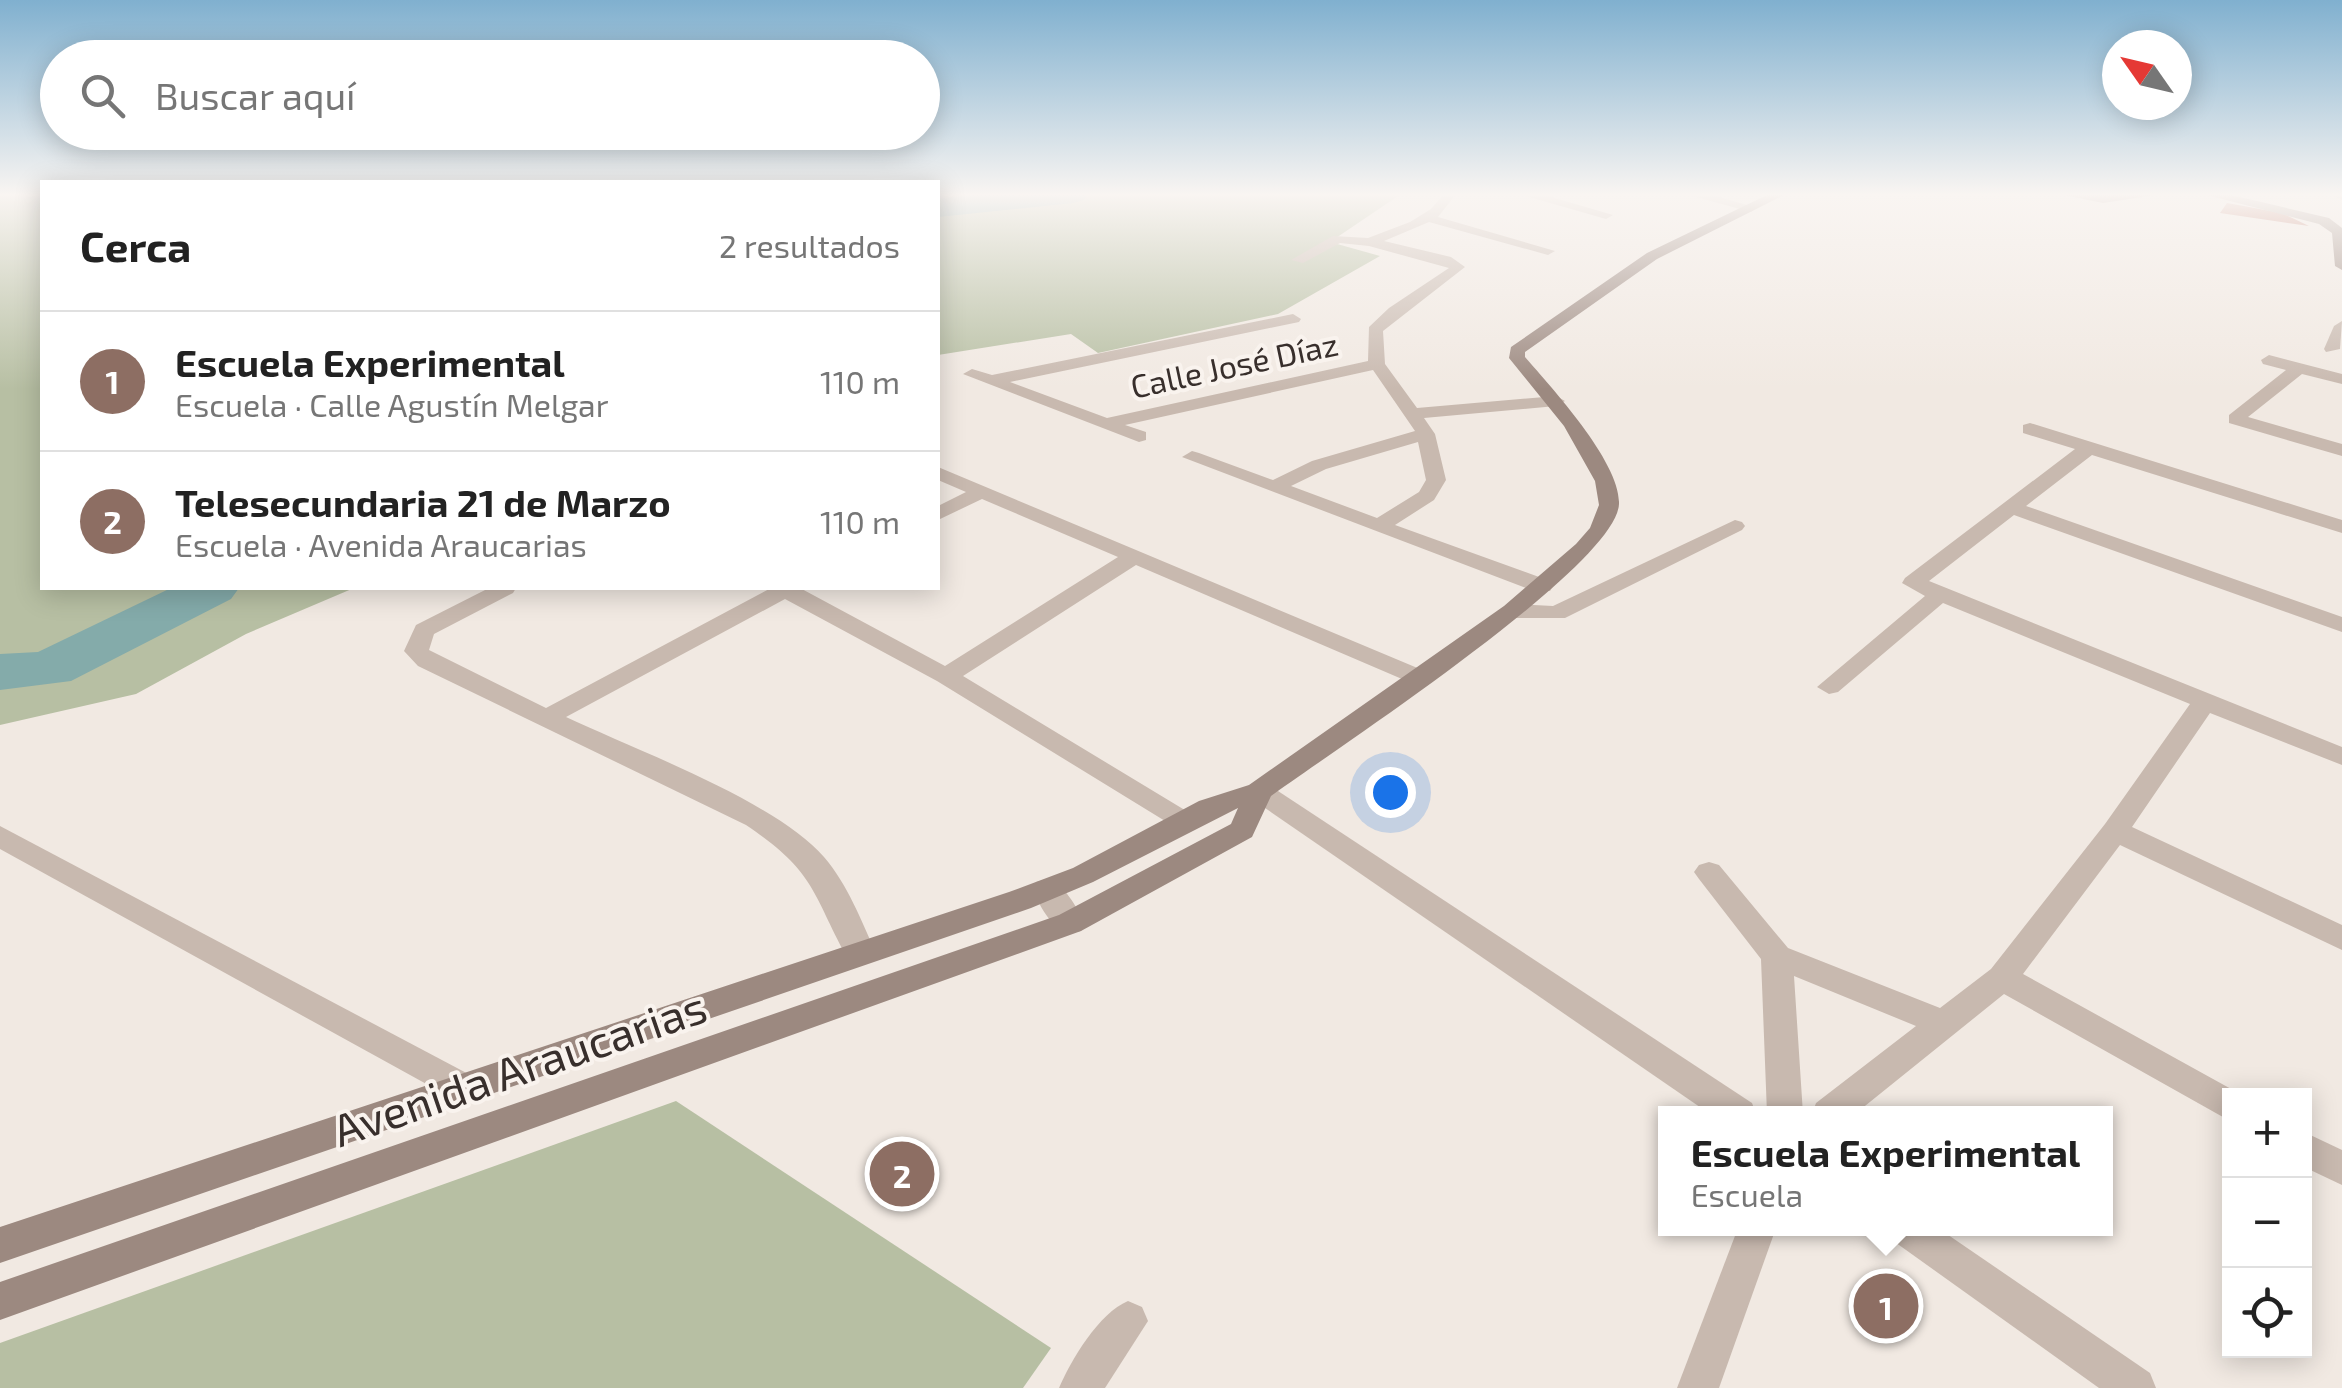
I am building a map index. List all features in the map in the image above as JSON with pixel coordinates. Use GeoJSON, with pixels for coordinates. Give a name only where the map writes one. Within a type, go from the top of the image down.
{"type":"FeatureCollection","features":[{"type":"Feature","properties":{"kind":"street","name":"Calle José Díaz"},"geometry":{"type":"LineString","coordinates":[[1379,526],[1434,489],[1436,480],[1426,434],[1377,364],[1375,330],[1384,317],[1458,267],[1441,259]]}},
{"type":"Feature","properties":{"kind":"street","name":"Avenida Araucarias"},"geometry":{"type":"LineString","coordinates":[[0,1246],[1047,890],[1209,808],[1259,792],[1512,610],[1592,539],[1609,505],[1606,481],[1556,402],[1517,358],[1517,350],[1648,259]]}},
{"type":"Feature","properties":{"kind":"street"},"geometry":{"type":"LineString","coordinates":[[1138,436],[981,378],[1294,318]]}},
{"type":"Feature","properties":{"kind":"street"},"geometry":{"type":"LineString","coordinates":[[2332,349],[2342,326]]}},
{"type":"Feature","properties":{"kind":"street"},"geometry":{"type":"LineString","coordinates":[[2269,360],[2342,379]]}},
{"type":"Feature","properties":{"kind":"street","name":"Calle José Díaz"},"geometry":{"type":"LineString","coordinates":[[1104,424],[1377,364]]}},
{"type":"Feature","properties":{"kind":"street"},"geometry":{"type":"LineString","coordinates":[[2299,368],[2235,419],[2342,450]]}},
{"type":"Feature","properties":{"kind":"street"},"geometry":{"type":"LineString","coordinates":[[1414,414],[1556,402]]}},
{"type":"Feature","properties":{"kind":"street"},"geometry":{"type":"LineString","coordinates":[[2030,429],[2342,528]]}},
{"type":"Feature","properties":{"kind":"street"},"geometry":{"type":"LineString","coordinates":[[1274,487],[1318,464],[1426,434]]}},
{"type":"Feature","properties":{"kind":"street"},"geometry":{"type":"LineString","coordinates":[[2090,447],[1912,583],[2342,757]]}},
{"type":"Feature","properties":{"kind":"street"},"geometry":{"type":"LineString","coordinates":[[1192,457],[1542,586]]}},
{"type":"Feature","properties":{"kind":"street"},"geometry":{"type":"LineString","coordinates":[[940,475],[1418,678]]}},
{"type":"Feature","properties":{"kind":"street"},"geometry":{"type":"LineString","coordinates":[[940,513],[981,492]]}},
{"type":"Feature","properties":{"kind":"street"},"geometry":{"type":"LineString","coordinates":[[2010,507],[2342,625]]}},
{"type":"Feature","properties":{"kind":"street"},"geometry":{"type":"LineString","coordinates":[[1512,610],[1557,612],[1735,526]]}},
{"type":"Feature","properties":{"kind":"street"},"geometry":{"type":"LineString","coordinates":[[946,676],[1136,555]]}},
{"type":"Feature","properties":{"kind":"street"},"geometry":{"type":"LineString","coordinates":[[501,590],[440,618],[417,640],[416,650],[427,661],[756,818],[795,842],[825,873],[860,952]]}},
{"type":"Feature","properties":{"kind":"street"},"geometry":{"type":"LineString","coordinates":[[546,718],[781,590]]}},
{"type":"Feature","properties":{"kind":"street"},"geometry":{"type":"LineString","coordinates":[[789,590],[946,676],[1183,822]]}},
{"type":"Feature","properties":{"kind":"street"},"geometry":{"type":"LineString","coordinates":[[1829,687],[1941,594]]}},
{"type":"Feature","properties":{"kind":"street"},"geometry":{"type":"LineString","coordinates":[[1839,1106],[2002,978],[2115,831],[2205,701]]}},
{"type":"Feature","properties":{"kind":"street","name":"Avenida Araucarias"},"geometry":{"type":"LineString","coordinates":[[0,1301],[1070,923],[1242,830],[1259,792]]}},
{"type":"Feature","properties":{"kind":"street"},"geometry":{"type":"LineString","coordinates":[[1259,792],[1727,1106]]}},
{"type":"Feature","properties":{"kind":"street"},"geometry":{"type":"LineString","coordinates":[[2115,831],[2342,938]]}},
{"type":"Feature","properties":{"kind":"street"},"geometry":{"type":"LineString","coordinates":[[0,836],[462,1087]]}},
{"type":"Feature","properties":{"kind":"street"},"geometry":{"type":"LineString","coordinates":[[1709,872],[1777,956],[1945,1024]]}},
{"type":"Feature","properties":{"kind":"street"},"geometry":{"type":"LineString","coordinates":[[1047,890],[1070,923]]}},
{"type":"Feature","properties":{"kind":"street"},"geometry":{"type":"LineString","coordinates":[[1777,956],[1785,1106]]}},
{"type":"Feature","properties":{"kind":"street"},"geometry":{"type":"LineString","coordinates":[[2002,978],[2222,1102]]}},
{"type":"Feature","properties":{"kind":"street"},"geometry":{"type":"LineString","coordinates":[[2312,1153],[2342,1170]]}},
{"type":"Feature","properties":{"kind":"street"},"geometry":{"type":"LineString","coordinates":[[1698,1388],[1754,1236]]}},
{"type":"Feature","properties":{"kind":"street"},"geometry":{"type":"LineString","coordinates":[[1917,1236],[2135,1388]]}},
{"type":"Feature","properties":{"kind":"street"},"geometry":{"type":"LineString","coordinates":[[1080,1388],[1128,1321]]}},
{"type":"Feature","properties":{"kind":"green space"},"geometry":{"type":"Polygon","coordinates":[[[0,259],[40,259],[40,590],[349,590],[246,634],[136,694],[0,725],[0,259]]]}},
{"type":"Feature","properties":{"kind":"green space"},"geometry":{"type":"Polygon","coordinates":[[[940,259],[1375,259],[1278,314],[1098,353],[1071,334],[940,355],[940,259]]]}},
{"type":"Feature","properties":{"kind":"green space"},"geometry":{"type":"Polygon","coordinates":[[[676,1101],[1051,1348],[1023,1388],[0,1388],[0,1343],[676,1101]]]}},
{"type":"Feature","properties":{"kind":"waterway"},"geometry":{"type":"LineString","coordinates":[[0,672],[50,669],[208,590]]}},
{"type":"Feature","properties":{"kind":"place","name":"Telesecundaria 21 de Marzo"},"geometry":{"type":"Point","coordinates":[902,1174]}},
{"type":"Feature","properties":{"kind":"place","name":"Escuela Experimental"},"geometry":{"type":"Point","coordinates":[1886,1306]}}]}
